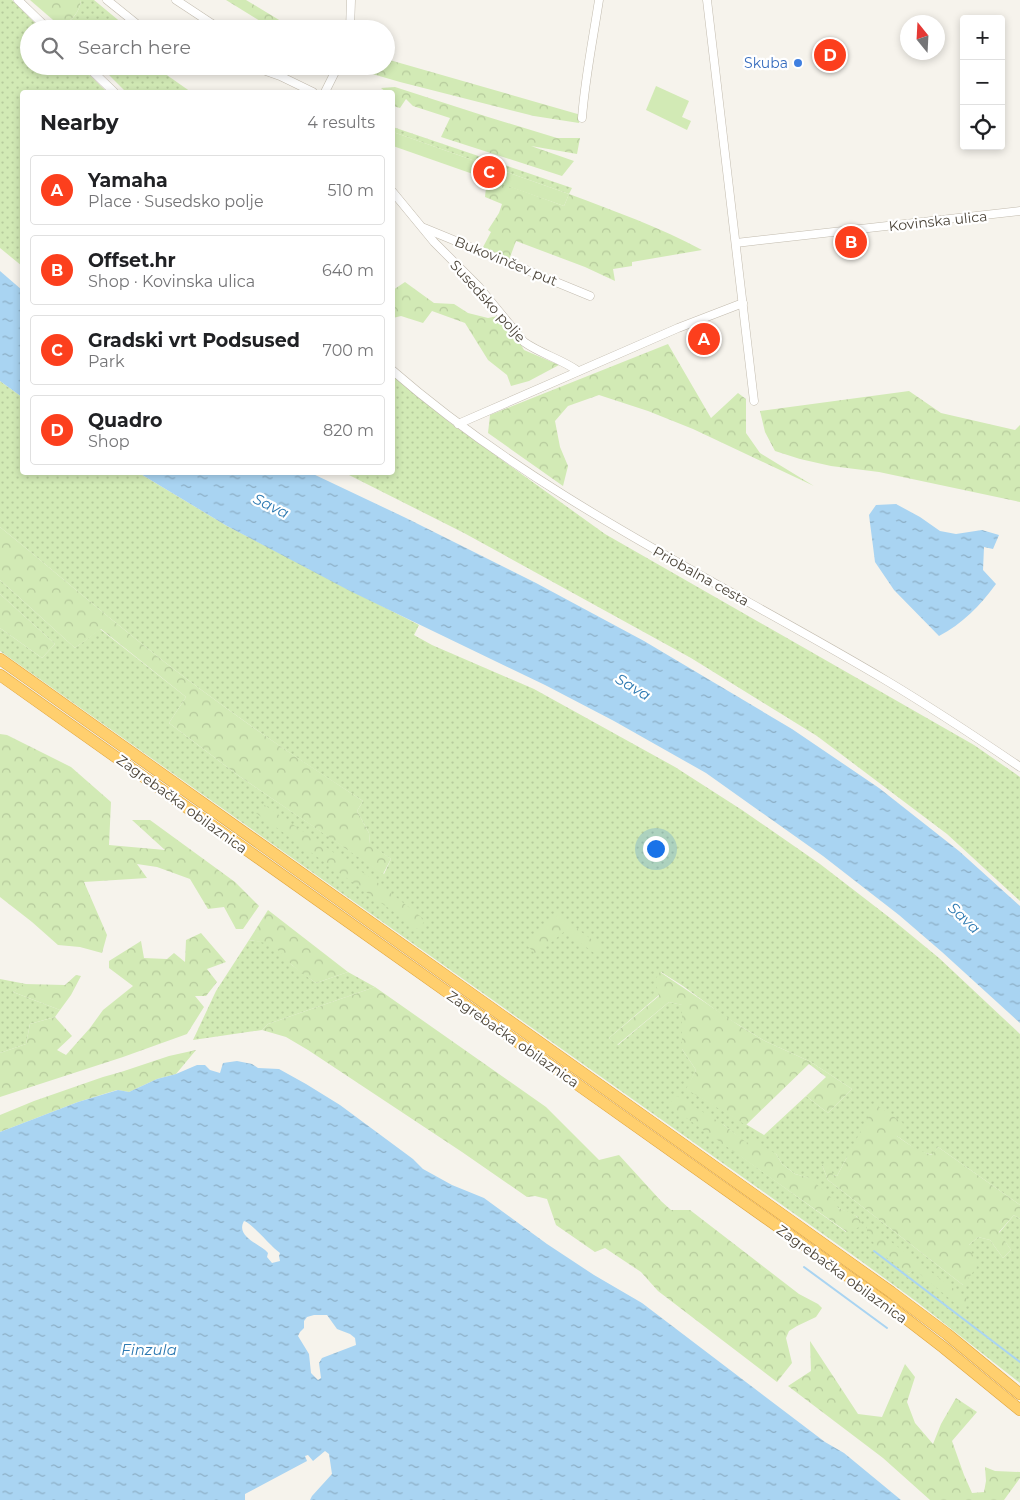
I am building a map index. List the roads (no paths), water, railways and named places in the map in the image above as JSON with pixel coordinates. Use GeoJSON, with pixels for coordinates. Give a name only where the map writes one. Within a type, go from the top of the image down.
{"type":"FeatureCollection","features":[{"type":"Feature","properties":{"kind":"highway","name":"Zagrebačka obilaznica"},"geometry":{"type":"LineString","coordinates":[[0,659],[883,1286],[1020,1394]]}},
{"type":"Feature","properties":{"kind":"highway","name":"Zagrebačka obilaznica"},"geometry":{"type":"LineString","coordinates":[[0,674],[887,1304],[1020,1410]]}},
{"type":"Feature","properties":{"kind":"street"},"geometry":{"type":"LineString","coordinates":[[18,0],[39,20]]}},
{"type":"Feature","properties":{"kind":"street"},"geometry":{"type":"LineString","coordinates":[[107,0],[132,20]]}},
{"type":"Feature","properties":{"kind":"street"},"geometry":{"type":"LineString","coordinates":[[176,0],[206,20]]}},
{"type":"Feature","properties":{"kind":"street"},"geometry":{"type":"LineString","coordinates":[[350,20],[351,0]]}},
{"type":"Feature","properties":{"kind":"street"},"geometry":{"type":"LineString","coordinates":[[582,118],[586,79],[600,0]]}},
{"type":"Feature","properties":{"kind":"street"},"geometry":{"type":"LineString","coordinates":[[707,0],[754,401]]}},
{"type":"Feature","properties":{"kind":"street"},"geometry":{"type":"LineString","coordinates":[[96,75],[112,90]]}},
{"type":"Feature","properties":{"kind":"street"},"geometry":{"type":"LineString","coordinates":[[277,75],[309,90]]}},
{"type":"Feature","properties":{"kind":"street"},"geometry":{"type":"LineString","coordinates":[[326,90],[334,75]]}},
{"type":"Feature","properties":{"kind":"street","name":"Susedsko polje"},"geometry":{"type":"LineString","coordinates":[[395,195],[434,242],[479,287],[524,342],[532,348],[568,364],[578,371]]}},
{"type":"Feature","properties":{"kind":"street","name":"Kovinska ulica"},"geometry":{"type":"LineString","coordinates":[[736,242],[1020,211]]}},
{"type":"Feature","properties":{"kind":"street","name":"Bukovinčev put"},"geometry":{"type":"LineString","coordinates":[[422,228],[441,234],[590,296]]}},
{"type":"Feature","properties":{"kind":"street"},"geometry":{"type":"LineString","coordinates":[[458,424],[743,302]]}},
{"type":"Feature","properties":{"kind":"street","name":"Priobalna cesta"},"geometry":{"type":"LineString","coordinates":[[395,372],[458,424],[509,461],[598,518],[888,681],[1020,767]]}},
{"type":"Feature","properties":{"kind":"water"},"geometry":{"type":"Polygon","coordinates":[[[0,271],[20,288],[20,396],[0,381],[0,271]]]}},
{"type":"Feature","properties":{"kind":"water","name":"Sava"},"geometry":{"type":"Polygon","coordinates":[[[142,475],[315,475],[536,583],[644,641],[792,729],[879,788],[959,851],[1020,906],[1020,1023],[899,915],[823,856],[706,773],[614,721],[545,685],[350,591],[227,526],[142,475]]]}},
{"type":"Feature","properties":{"kind":"water"},"geometry":{"type":"Polygon","coordinates":[[[896,504],[940,531],[956,534],[982,530],[999,535],[993,549],[984,547],[983,570],[996,584],[970,614],[939,636],[894,590],[875,562],[869,515],[876,505],[896,504]]]}},
{"type":"Feature","properties":{"kind":"water","name":"Finzula"},"geometry":{"type":"Polygon","coordinates":[[[237,1061],[252,1064],[258,1068],[279,1069],[340,1105],[413,1159],[423,1169],[452,1185],[484,1198],[547,1244],[594,1275],[642,1303],[825,1442],[844,1453],[901,1500],[310,1500],[332,1474],[329,1454],[325,1451],[313,1461],[308,1455],[305,1456],[307,1461],[245,1494],[245,1500],[0,1500],[0,1132],[78,1102],[118,1090],[129,1092],[157,1079],[176,1074],[197,1065],[205,1065],[210,1070],[220,1073],[223,1063],[237,1061]],[[244,1221],[242,1227],[246,1236],[268,1253],[267,1257],[272,1263],[280,1261],[280,1253],[252,1226],[244,1221]],[[327,1315],[307,1317],[304,1321],[304,1328],[298,1336],[309,1354],[311,1373],[318,1380],[321,1378],[319,1363],[322,1358],[356,1345],[355,1338],[337,1329],[327,1315]]]}},
{"type":"Feature","properties":{"kind":"waterway"},"geometry":{"type":"LineString","coordinates":[[874,1251],[1020,1362]]}},
{"type":"Feature","properties":{"kind":"waterway"},"geometry":{"type":"LineString","coordinates":[[804,1267],[887,1328]]}},
{"type":"Feature","properties":{"kind":"place","name":"Quadro"},"geometry":{"type":"Point","coordinates":[830,55]}},
{"type":"Feature","properties":{"kind":"place","name":"Skuba"},"geometry":{"type":"Point","coordinates":[798,63]}},
{"type":"Feature","properties":{"kind":"place","name":"Gradski vrt Podsused"},"geometry":{"type":"Point","coordinates":[489,172]}},
{"type":"Feature","properties":{"kind":"place","name":"Offset.hr"},"geometry":{"type":"Point","coordinates":[851,242]}},
{"type":"Feature","properties":{"kind":"place","name":"Yamaha"},"geometry":{"type":"Point","coordinates":[704,339]}}]}
